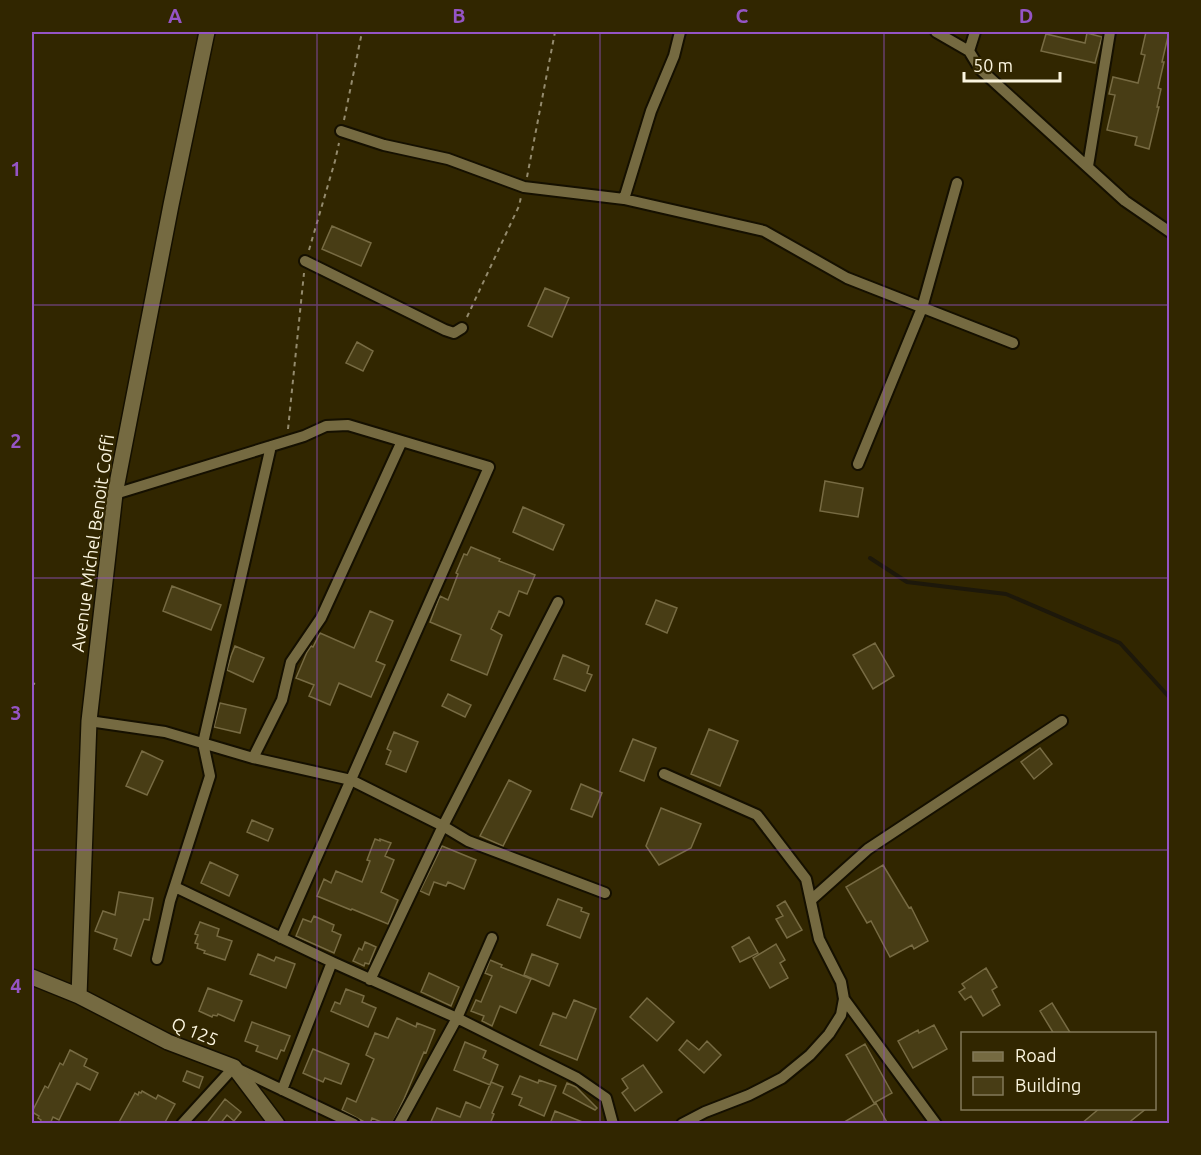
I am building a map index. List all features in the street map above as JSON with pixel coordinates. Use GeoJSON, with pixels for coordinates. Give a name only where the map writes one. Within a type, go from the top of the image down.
{"type":"FeatureCollection","features":[{"type":"Feature","properties":{"kind":"street","name":"Avenue Michel Benoit Coffi"},"geometry":{"type":"LineString","coordinates":[[79,996],[89,721],[115,494],[207,32]]}},
{"type":"Feature","properties":{"kind":"street"},"geometry":{"type":"LineString","coordinates":[[624,199],[651,111],[674,56],[680,32]]}},
{"type":"Feature","properties":{"kind":"street"},"geometry":{"type":"LineString","coordinates":[[936,32],[969,51],[980,69],[1125,201],[1170,232]]}},
{"type":"Feature","properties":{"kind":"street"},"geometry":{"type":"LineString","coordinates":[[969,51],[975,32]]}},
{"type":"Feature","properties":{"kind":"street"},"geometry":{"type":"LineString","coordinates":[[1088,166],[1110,32]]}},
{"type":"Feature","properties":{"kind":"street"},"geometry":{"type":"LineString","coordinates":[[341,131],[384,145],[448,159],[524,187],[624,199],[764,231],[847,278],[1013,344]]}},
{"type":"Feature","properties":{"kind":"street"},"geometry":{"type":"LineString","coordinates":[[858,464],[922,308],[957,183]]}},
{"type":"Feature","properties":{"kind":"street"},"geometry":{"type":"LineString","coordinates":[[306,261],[446,330],[454,333],[462,328]]}},
{"type":"Feature","properties":{"kind":"street"},"geometry":{"type":"LineString","coordinates":[[115,494],[304,436],[326,426],[348,425],[489,467],[281,938]]}},
{"type":"Feature","properties":{"kind":"street"},"geometry":{"type":"LineString","coordinates":[[253,758],[282,700],[291,662],[321,618],[402,441]]}},
{"type":"Feature","properties":{"kind":"street"},"geometry":{"type":"LineString","coordinates":[[157,959],[175,887],[210,776],[203,743],[271,446]]}},
{"type":"Feature","properties":{"kind":"street"},"geometry":{"type":"LineString","coordinates":[[370,980],[443,826],[558,602]]}},
{"type":"Feature","properties":{"kind":"street"},"geometry":{"type":"LineString","coordinates":[[89,721],[165,732],[253,758],[351,780],[468,841],[605,892]]}},
{"type":"Feature","properties":{"kind":"street"},"geometry":{"type":"LineString","coordinates":[[811,900],[868,849],[1062,721]]}},
{"type":"Feature","properties":{"kind":"street"},"geometry":{"type":"LineString","coordinates":[[664,774],[757,814],[806,879],[819,939],[841,982],[844,999],[841,1015],[830,1034],[810,1055],[782,1078],[682,1124]]}},
{"type":"Feature","properties":{"kind":"street"},"geometry":{"type":"LineString","coordinates":[[175,887],[370,980],[457,1018],[577,1078],[606,1098],[613,1124]]}},
{"type":"Feature","properties":{"kind":"street"},"geometry":{"type":"LineString","coordinates":[[399,1124],[457,1018],[492,938]]}},
{"type":"Feature","properties":{"kind":"street"},"geometry":{"type":"LineString","coordinates":[[282,1090],[332,962]]}},
{"type":"Feature","properties":{"kind":"street","name":"Q 125"},"geometry":{"type":"LineString","coordinates":[[32,977],[79,996],[168,1042],[234,1068],[277,1124]]}},
{"type":"Feature","properties":{"kind":"street"},"geometry":{"type":"LineString","coordinates":[[844,999],[936,1124]]}},
{"type":"Feature","properties":{"kind":"street"},"geometry":{"type":"LineString","coordinates":[[182,1124],[234,1068],[354,1124]]}},
{"type":"Feature","properties":{"kind":"path"},"geometry":{"type":"LineString","coordinates":[[286,441],[306,261],[335,161],[362,32]]}},
{"type":"Feature","properties":{"kind":"building"},"geometry":{"type":"Polygon","coordinates":[[[1146,32],[1169,32],[1158,88],[1161,89],[1157,107],[1159,107],[1149,149],[1135,145],[1137,137],[1107,130],[1115,95],[1109,94],[1113,77],[1138,83],[1145,55],[1141,54],[1146,32]]]}},
{"type":"Feature","properties":{"kind":"building"},"geometry":{"type":"Polygon","coordinates":[[[1087,33],[1102,37],[1095,63],[1041,51],[1046,34],[1085,43],[1087,33]]]}},
{"type":"Feature","properties":{"kind":"building"},"geometry":{"type":"Polygon","coordinates":[[[332,226],[371,243],[361,266],[322,249],[332,226]]]}},
{"type":"Feature","properties":{"kind":"building"},"geometry":{"type":"Polygon","coordinates":[[[545,288],[569,298],[552,337],[528,326],[545,288]]]}},
{"type":"Feature","properties":{"kind":"building"},"geometry":{"type":"Polygon","coordinates":[[[357,342],[373,351],[363,371],[346,363],[357,342]]]}},
{"type":"Feature","properties":{"kind":"building"},"geometry":{"type":"Polygon","coordinates":[[[825,481],[863,488],[858,517],[820,511],[825,481]]]}},
{"type":"Feature","properties":{"kind":"building"},"geometry":{"type":"Polygon","coordinates":[[[523,507],[564,525],[553,550],[513,532],[523,507]]]}},
{"type":"Feature","properties":{"kind":"building"},"geometry":{"type":"Polygon","coordinates":[[[471,547],[535,575],[527,594],[519,591],[509,616],[499,611],[491,629],[502,635],[487,675],[451,660],[461,635],[430,622],[440,596],[448,600],[464,554],[467,555],[471,547]]]}},
{"type":"Feature","properties":{"kind":"building"},"geometry":{"type":"Polygon","coordinates":[[[172,586],[221,605],[211,630],[163,611],[172,586]]]}},
{"type":"Feature","properties":{"kind":"building"},"geometry":{"type":"Polygon","coordinates":[[[656,600],[677,608],[667,633],[646,624],[656,600]]]}},
{"type":"Feature","properties":{"kind":"building"},"geometry":{"type":"Polygon","coordinates":[[[370,611],[393,621],[376,661],[385,665],[371,697],[339,683],[330,705],[309,696],[314,685],[296,678],[307,652],[311,646],[313,647],[320,633],[354,648],[370,611]]]}},
{"type":"Feature","properties":{"kind":"building"},"geometry":{"type":"Polygon","coordinates":[[[875,643],[894,676],[873,689],[853,655],[875,643]]]}},
{"type":"Feature","properties":{"kind":"building"},"geometry":{"type":"Polygon","coordinates":[[[235,646],[264,658],[253,682],[227,670],[235,646]]]}},
{"type":"Feature","properties":{"kind":"building"},"geometry":{"type":"Polygon","coordinates":[[[563,655],[589,666],[587,673],[592,675],[585,691],[554,679],[563,655]]]}},
{"type":"Feature","properties":{"kind":"building"},"geometry":{"type":"Polygon","coordinates":[[[448,694],[471,705],[465,717],[442,706],[448,694]]]}},
{"type":"Feature","properties":{"kind":"building"},"geometry":{"type":"Polygon","coordinates":[[[220,703],[246,709],[240,733],[214,727],[220,703]]]}},
{"type":"Feature","properties":{"kind":"building"},"geometry":{"type":"Polygon","coordinates":[[[709,729],[738,741],[720,786],[691,774],[709,729]]]}},
{"type":"Feature","properties":{"kind":"building"},"geometry":{"type":"Polygon","coordinates":[[[394,732],[418,742],[406,772],[386,764],[391,751],[387,749],[394,732]]]}},
{"type":"Feature","properties":{"kind":"building"},"geometry":{"type":"Polygon","coordinates":[[[633,739],[656,748],[644,781],[620,771],[633,739]]]}},
{"type":"Feature","properties":{"kind":"building"},"geometry":{"type":"Polygon","coordinates":[[[1040,748],[1052,764],[1034,779],[1021,762],[1040,748]]]}},
{"type":"Feature","properties":{"kind":"building"},"geometry":{"type":"Polygon","coordinates":[[[142,751],[163,761],[147,795],[126,786],[142,751]]]}},
{"type":"Feature","properties":{"kind":"building"},"geometry":{"type":"Polygon","coordinates":[[[509,780],[531,791],[503,846],[480,836],[509,780]]]}},
{"type":"Feature","properties":{"kind":"building"},"geometry":{"type":"Polygon","coordinates":[[[581,784],[602,793],[592,817],[571,809],[581,784]]]}},
{"type":"Feature","properties":{"kind":"building"},"geometry":{"type":"Polygon","coordinates":[[[661,808],[701,824],[691,848],[659,865],[646,846],[661,808]]]}},
{"type":"Feature","properties":{"kind":"building"},"geometry":{"type":"Polygon","coordinates":[[[252,820],[273,829],[268,841],[247,832],[252,820]]]}},
{"type":"Feature","properties":{"kind":"building"},"geometry":{"type":"Polygon","coordinates":[[[375,839],[391,843],[385,856],[394,860],[381,892],[398,900],[388,924],[317,896],[324,879],[331,883],[336,871],[362,882],[375,839]]]}},
{"type":"Feature","properties":{"kind":"building"},"geometry":{"type":"Polygon","coordinates":[[[442,846],[476,860],[464,889],[448,882],[446,886],[434,882],[429,895],[420,891],[442,846]]]}},
{"type":"Feature","properties":{"kind":"building"},"geometry":{"type":"Polygon","coordinates":[[[210,862],[238,875],[229,896],[201,883],[210,862]]]}},
{"type":"Feature","properties":{"kind":"building"},"geometry":{"type":"Polygon","coordinates":[[[883,865],[909,908],[911,907],[928,941],[914,949],[912,945],[890,957],[871,921],[867,923],[846,887],[883,865]]]}},
{"type":"Feature","properties":{"kind":"building"},"geometry":{"type":"Polygon","coordinates":[[[119,892],[153,898],[149,920],[144,919],[131,956],[114,949],[117,939],[95,931],[103,911],[115,915],[119,892]]]}},
{"type":"Feature","properties":{"kind":"building"},"geometry":{"type":"Polygon","coordinates":[[[558,899],[582,908],[581,911],[589,914],[580,938],[547,925],[558,899]]]}},
{"type":"Feature","properties":{"kind":"building"},"geometry":{"type":"Polygon","coordinates":[[[785,901],[802,930],[787,938],[776,919],[783,916],[777,906],[785,901]]]}},
{"type":"Feature","properties":{"kind":"building"},"geometry":{"type":"Polygon","coordinates":[[[314,916],[334,925],[332,931],[341,935],[334,953],[296,936],[303,919],[311,922],[314,916]]]}},
{"type":"Feature","properties":{"kind":"building"},"geometry":{"type":"Polygon","coordinates":[[[200,922],[219,929],[217,936],[232,941],[225,960],[204,953],[205,951],[197,948],[198,944],[195,943],[198,935],[195,934],[200,922]]]}},
{"type":"Feature","properties":{"kind":"building"},"geometry":{"type":"Polygon","coordinates":[[[749,937],[758,953],[740,962],[732,947],[749,937]]]}},
{"type":"Feature","properties":{"kind":"building"},"geometry":{"type":"Polygon","coordinates":[[[365,942],[376,947],[369,964],[365,963],[364,966],[353,961],[359,948],[362,950],[365,942]]]}},
{"type":"Feature","properties":{"kind":"building"},"geometry":{"type":"Polygon","coordinates":[[[776,944],[785,960],[780,963],[788,978],[770,988],[753,958],[776,944]]]}},
{"type":"Feature","properties":{"kind":"building"},"geometry":{"type":"Polygon","coordinates":[[[258,954],[274,961],[276,957],[295,964],[286,988],[250,974],[258,954]]]}},
{"type":"Feature","properties":{"kind":"building"},"geometry":{"type":"Polygon","coordinates":[[[532,954],[558,964],[549,986],[524,975],[532,954]]]}},
{"type":"Feature","properties":{"kind":"building"},"geometry":{"type":"Polygon","coordinates":[[[490,960],[531,979],[516,1013],[500,1006],[492,1026],[482,1021],[484,1016],[471,1011],[476,1000],[481,1002],[492,976],[485,973],[490,960]]]}},
{"type":"Feature","properties":{"kind":"building"},"geometry":{"type":"Polygon","coordinates":[[[986,968],[997,987],[992,990],[1000,1005],[983,1016],[971,996],[965,1000],[959,992],[965,988],[962,984],[986,968]]]}},
{"type":"Feature","properties":{"kind":"building"},"geometry":{"type":"Polygon","coordinates":[[[429,973],[459,987],[451,1006],[421,992],[429,973]]]}},
{"type":"Feature","properties":{"kind":"building"},"geometry":{"type":"Polygon","coordinates":[[[208,988],[242,1001],[234,1021],[218,1014],[212,1017],[199,1011],[208,988]]]}},
{"type":"Feature","properties":{"kind":"building"},"geometry":{"type":"Polygon","coordinates":[[[346,989],[364,996],[362,1002],[376,1008],[368,1027],[331,1011],[335,1002],[340,1004],[346,989]]]}},
{"type":"Feature","properties":{"kind":"building"},"geometry":{"type":"Polygon","coordinates":[[[647,998],[674,1022],[657,1041],[630,1017],[647,998]]]}},
{"type":"Feature","properties":{"kind":"building"},"geometry":{"type":"Polygon","coordinates":[[[574,1000],[596,1009],[577,1060],[540,1045],[553,1013],[566,1018],[574,1000]]]}},
{"type":"Feature","properties":{"kind":"building"},"geometry":{"type":"Polygon","coordinates":[[[1052,1003],[1070,1032],[1053,1032],[1040,1011],[1052,1003]]]}},
{"type":"Feature","properties":{"kind":"building"},"geometry":{"type":"Polygon","coordinates":[[[397,1018],[416,1027],[417,1023],[435,1030],[392,1124],[372,1118],[368,1124],[342,1110],[347,1098],[356,1102],[374,1059],[366,1055],[375,1033],[388,1038],[397,1018]]]}},
{"type":"Feature","properties":{"kind":"building"},"geometry":{"type":"Polygon","coordinates":[[[252,1022],[290,1036],[284,1051],[281,1050],[277,1059],[256,1051],[258,1046],[245,1041],[252,1022]]]}},
{"type":"Feature","properties":{"kind":"building"},"geometry":{"type":"Polygon","coordinates":[[[934,1025],[947,1049],[913,1068],[898,1041],[918,1030],[919,1033],[934,1025]]]}},
{"type":"Feature","properties":{"kind":"building"},"geometry":{"type":"Polygon","coordinates":[[[687,1040],[699,1050],[707,1041],[721,1055],[704,1073],[679,1050],[687,1040]]]}},
{"type":"Feature","properties":{"kind":"building"},"geometry":{"type":"Polygon","coordinates":[[[465,1042],[486,1051],[483,1058],[498,1065],[490,1085],[454,1070],[465,1042]]]}},
{"type":"Feature","properties":{"kind":"building"},"geometry":{"type":"Polygon","coordinates":[[[865,1044],[892,1093],[874,1103],[846,1055],[865,1044]]]}},
{"type":"Feature","properties":{"kind":"building"},"geometry":{"type":"Polygon","coordinates":[[[313,1049],[349,1064],[341,1084],[325,1078],[323,1082],[303,1073],[313,1049]]]}},
{"type":"Feature","properties":{"kind":"building"},"geometry":{"type":"Polygon","coordinates":[[[70,1050],[87,1059],[84,1066],[98,1073],[90,1090],[77,1083],[59,1120],[53,1117],[50,1124],[39,1124],[41,1120],[39,1116],[32,1112],[45,1086],[48,1088],[60,1063],[63,1065],[70,1050]]]}},
{"type":"Feature","properties":{"kind":"building"},"geometry":{"type":"Polygon","coordinates":[[[643,1065],[662,1092],[635,1111],[622,1093],[628,1088],[622,1079],[643,1065]]]}},
{"type":"Feature","properties":{"kind":"building"},"geometry":{"type":"Polygon","coordinates":[[[187,1071],[203,1077],[199,1088],[183,1081],[187,1071]]]}},
{"type":"Feature","properties":{"kind":"building"},"geometry":{"type":"Polygon","coordinates":[[[520,1076],[538,1083],[539,1080],[556,1086],[544,1116],[519,1105],[522,1098],[512,1094],[520,1076]]]}},
{"type":"Feature","properties":{"kind":"building"},"geometry":{"type":"Polygon","coordinates":[[[491,1082],[503,1087],[490,1124],[430,1124],[437,1108],[460,1117],[466,1102],[480,1108],[491,1082]]]}},
{"type":"Feature","properties":{"kind":"building"},"geometry":{"type":"Polygon","coordinates":[[[567,1083],[576,1087],[597,1108],[595,1110],[563,1093],[567,1083]]]}},
{"type":"Feature","properties":{"kind":"building"},"geometry":{"type":"Polygon","coordinates":[[[142,1091],[156,1099],[158,1095],[175,1104],[164,1124],[118,1124],[135,1093],[138,1095],[142,1091]]]}},
{"type":"Feature","properties":{"kind":"building"},"geometry":{"type":"Polygon","coordinates":[[[225,1099],[241,1112],[234,1121],[227,1115],[220,1124],[206,1124],[225,1099]]]}},
{"type":"Feature","properties":{"kind":"building"},"geometry":{"type":"Polygon","coordinates":[[[876,1103],[888,1124],[841,1124],[876,1103]]]}},
{"type":"Feature","properties":{"kind":"building"},"geometry":{"type":"Polygon","coordinates":[[[1098,1110],[1144,1110],[1127,1124],[1081,1124],[1098,1110]]]}},
{"type":"Feature","properties":{"kind":"building"},"geometry":{"type":"Polygon","coordinates":[[[555,1111],[585,1123],[585,1124],[550,1124],[555,1111]]]}},
{"type":"Feature","properties":{"kind":"waterway"},"geometry":{"type":"LineString","coordinates":[[870,558],[907,582],[1006,594],[1120,643],[1170,698]]}}]}
